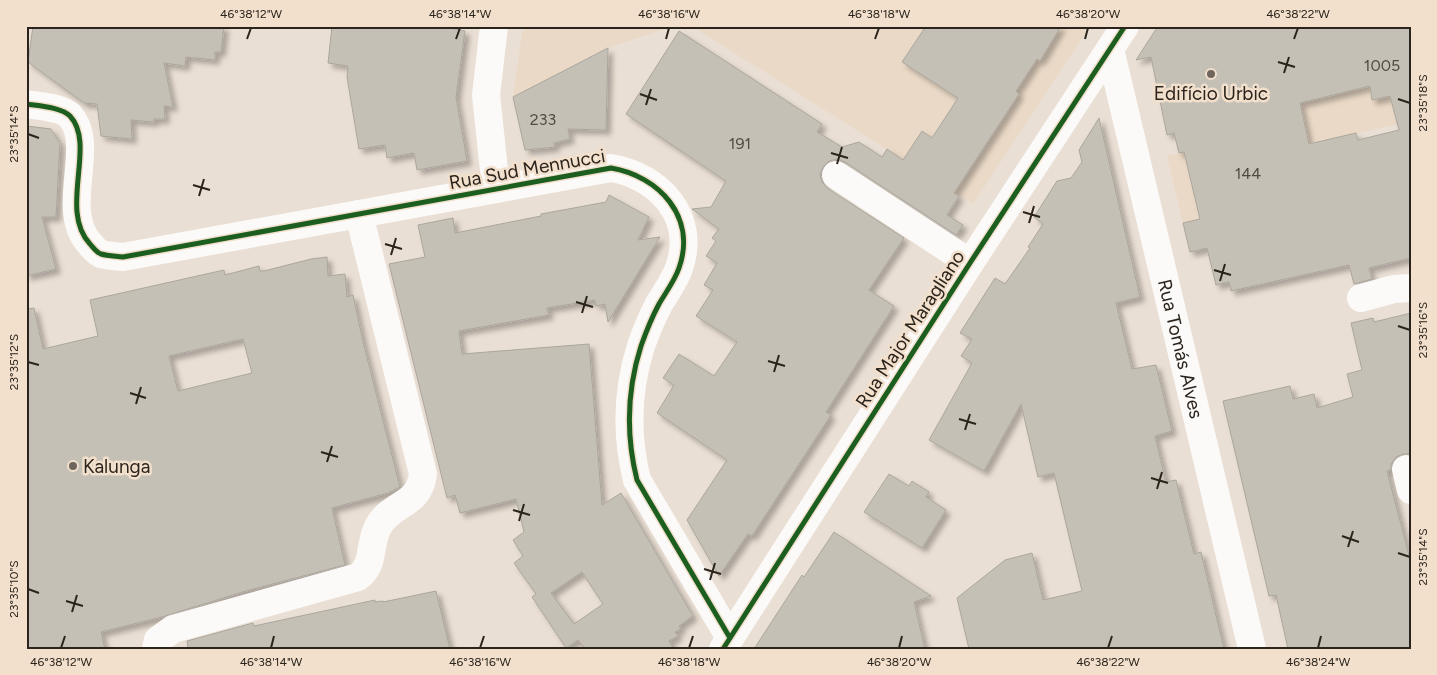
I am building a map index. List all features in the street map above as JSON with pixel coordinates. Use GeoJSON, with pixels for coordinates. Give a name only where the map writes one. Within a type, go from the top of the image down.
{"type":"FeatureCollection","features":[{"type":"Feature","properties":{"kind":"street"},"geometry":{"type":"LineString","coordinates":[[494,26],[486,95],[496,189]]}},
{"type":"Feature","properties":{"kind":"street","name":"Rua Major Maragliano"},"geometry":{"type":"LineString","coordinates":[[726,643],[1125,26]]}},
{"type":"Feature","properties":{"kind":"street","name":"Rua Tomás Alves"},"geometry":{"type":"LineString","coordinates":[[1110,49],[1252,649]]}},
{"type":"Feature","properties":{"kind":"street","name":"Rua Sud Mennucci"},"geometry":{"type":"LineString","coordinates":[[26,104],[45,106],[69,115],[78,128],[76,218],[84,238],[99,253],[123,257],[611,168],[630,171],[655,185],[673,203],[682,224],[685,245],[679,268],[657,307],[641,346],[632,380],[629,417],[630,452],[638,480],[726,643]]}},
{"type":"Feature","properties":{"kind":"street"},"geometry":{"type":"LineString","coordinates":[[836,175],[970,263]]}},
{"type":"Feature","properties":{"kind":"street"},"geometry":{"type":"LineString","coordinates":[[156,649],[158,640],[173,630],[358,577],[366,571],[370,564],[375,532],[380,523],[414,497],[421,485],[422,474],[359,214]]}},
{"type":"Feature","properties":{"kind":"street"},"geometry":{"type":"LineString","coordinates":[[1361,298],[1411,288]]}},
{"type":"Feature","properties":{"kind":"shaded area"},"geometry":{"type":"Polygon","coordinates":[[[525,26],[673,26],[608,48],[513,97],[522,33],[525,26]]]}},
{"type":"Feature","properties":{"kind":"shaded area"},"geometry":{"type":"Polygon","coordinates":[[[692,26],[1090,26],[973,204],[692,26]]]}},
{"type":"Feature","properties":{"kind":"shaded area"},"geometry":{"type":"Polygon","coordinates":[[[1282,26],[1411,26],[1411,121],[1310,144],[1321,192],[1183,223],[1167,156],[1305,125],[1282,26]]]}},
{"type":"Feature","properties":{"kind":"building"},"geometry":{"type":"Polygon","coordinates":[[[33,26],[224,26],[221,52],[215,52],[215,60],[186,57],[185,66],[164,63],[173,107],[164,106],[165,119],[154,119],[154,122],[131,120],[132,139],[101,136],[97,104],[84,103],[28,62],[33,26]]]}},
{"type":"Feature","properties":{"kind":"building"},"geometry":{"type":"Polygon","coordinates":[[[332,26],[440,26],[465,31],[456,97],[467,161],[417,170],[414,153],[387,158],[385,145],[359,149],[347,77],[348,66],[328,63],[332,26]]]}},
{"type":"Feature","properties":{"kind":"building"},"geometry":{"type":"Polygon","coordinates":[[[926,26],[1061,26],[1040,61],[1037,59],[1016,91],[1019,94],[954,193],[959,196],[947,215],[963,225],[956,235],[845,162],[837,159],[829,161],[823,167],[820,174],[822,182],[827,188],[904,238],[869,290],[894,306],[826,412],[831,415],[752,536],[748,534],[719,576],[687,520],[727,460],[657,413],[674,385],[663,378],[679,354],[714,376],[737,342],[696,316],[713,290],[704,285],[717,263],[706,256],[716,241],[712,238],[719,229],[692,209],[711,207],[726,181],[626,114],[679,31],[822,124],[817,132],[842,147],[859,142],[882,157],[887,149],[903,160],[922,131],[932,138],[958,98],[902,62],[926,26]]]}},
{"type":"Feature","properties":{"kind":"building"},"geometry":{"type":"Polygon","coordinates":[[[1158,26],[1409,26],[1411,36],[1411,258],[1369,268],[1372,279],[1354,284],[1349,265],[1231,291],[1229,282],[1216,285],[1207,248],[1190,252],[1183,223],[1200,219],[1184,152],[1179,153],[1174,133],[1167,135],[1151,57],[1136,60],[1158,26]],[[1370,86],[1300,103],[1309,144],[1356,133],[1358,140],[1399,130],[1390,96],[1372,100],[1370,86]]]}},
{"type":"Feature","properties":{"kind":"building"},"geometry":{"type":"Polygon","coordinates":[[[608,48],[606,130],[568,129],[570,139],[554,143],[555,147],[525,150],[513,97],[608,48]]]}},
{"type":"Feature","properties":{"kind":"building"},"geometry":{"type":"Polygon","coordinates":[[[1099,118],[1140,297],[1116,303],[1132,369],[1156,365],[1172,431],[1155,436],[1166,482],[1176,480],[1194,554],[1201,552],[1224,649],[969,649],[957,598],[1005,560],[1032,553],[1043,600],[1082,591],[1054,473],[1038,477],[1021,404],[984,471],[929,440],[972,363],[961,356],[972,339],[960,333],[995,278],[1005,284],[1030,248],[1028,247],[1043,224],[1034,217],[1057,181],[1071,178],[1082,162],[1079,150],[1099,118]]]}},
{"type":"Feature","properties":{"kind":"building"},"geometry":{"type":"Polygon","coordinates":[[[27,126],[51,129],[60,143],[56,217],[42,217],[56,269],[26,276],[27,126]]]}},
{"type":"Feature","properties":{"kind":"building"},"geometry":{"type":"Polygon","coordinates":[[[609,195],[649,217],[638,240],[660,237],[608,322],[605,304],[596,306],[595,300],[547,308],[549,315],[459,331],[462,354],[589,344],[602,505],[621,493],[693,616],[679,626],[681,629],[675,632],[678,636],[669,641],[674,649],[585,649],[578,640],[566,648],[532,597],[536,594],[514,563],[523,556],[513,540],[524,532],[516,499],[460,513],[455,495],[447,498],[389,264],[425,257],[418,225],[453,218],[455,233],[606,202],[609,195]],[[582,572],[551,593],[574,624],[603,604],[582,572]]]}},
{"type":"Feature","properties":{"kind":"building"},"geometry":{"type":"Polygon","coordinates":[[[327,257],[328,276],[345,274],[347,297],[353,295],[400,487],[388,493],[332,508],[345,565],[246,591],[162,617],[101,632],[105,649],[26,649],[26,309],[34,308],[43,349],[98,336],[90,300],[224,270],[225,275],[259,266],[260,271],[264,271],[311,259],[327,257]],[[243,339],[169,356],[178,391],[252,373],[243,339]]]}},
{"type":"Feature","properties":{"kind":"building"},"geometry":{"type":"Polygon","coordinates":[[[1411,313],[1411,454],[1403,454],[1396,457],[1391,464],[1391,470],[1387,471],[1411,563],[1411,649],[1288,649],[1276,595],[1269,596],[1223,401],[1290,386],[1293,399],[1314,394],[1317,408],[1353,397],[1347,374],[1362,370],[1351,323],[1373,318],[1374,322],[1411,313]]]}},
{"type":"Feature","properties":{"kind":"building"},"geometry":{"type":"Polygon","coordinates":[[[889,474],[909,486],[912,481],[929,492],[926,497],[946,510],[922,548],[864,512],[889,474]]]}},
{"type":"Feature","properties":{"kind":"building"},"geometry":{"type":"Polygon","coordinates":[[[834,532],[931,596],[914,602],[925,649],[754,649],[802,575],[804,577],[834,532]]]}},
{"type":"Feature","properties":{"kind":"building"},"geometry":{"type":"Polygon","coordinates":[[[436,591],[450,649],[188,649],[187,641],[253,623],[254,626],[375,600],[375,602],[383,602],[436,591]]]}},
{"type":"Feature","properties":{"kind":"cycle path"},"geometry":{"type":"LineString","coordinates":[[723,649],[970,263],[1125,26]]}},
{"type":"Feature","properties":{"kind":"cycle path"},"geometry":{"type":"LineString","coordinates":[[26,104],[49,107],[66,113],[77,128],[80,143],[77,214],[81,230],[90,244],[96,251],[109,256],[123,257],[611,168],[644,180],[658,190],[670,202],[678,216],[683,232],[683,249],[679,268],[652,319],[636,363],[630,413],[633,463],[637,480],[730,638]]}},
{"type":"Feature","properties":{"kind":"place","name":"Edifício Urbic"},"geometry":{"type":"Point","coordinates":[1211,74]}},
{"type":"Feature","properties":{"kind":"place","name":"Kalunga"},"geometry":{"type":"Point","coordinates":[73,466]}}]}
